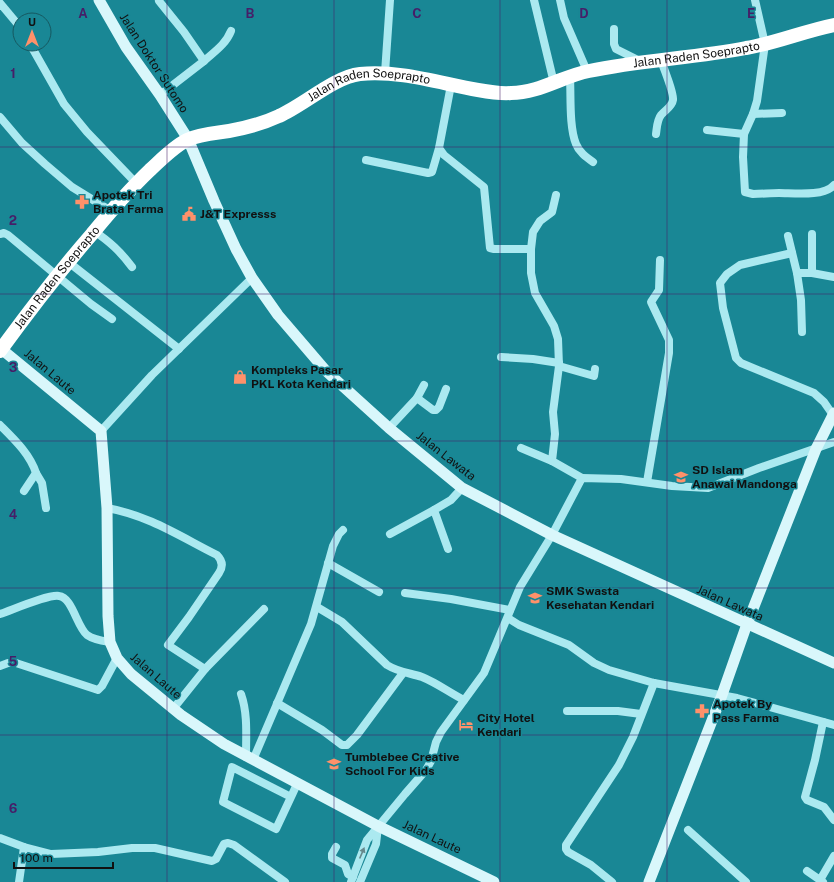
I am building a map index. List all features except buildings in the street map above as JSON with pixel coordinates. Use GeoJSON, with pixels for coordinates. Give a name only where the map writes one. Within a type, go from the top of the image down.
{"type":"FeatureCollection","features":[{"type":"Feature","properties":{"kind":"highway","name":"Jalan Raden Soeprapto"},"geometry":{"type":"LineString","coordinates":[[0,349],[56,276],[110,211],[136,183],[169,153],[188,139],[238,130],[277,117],[294,109],[339,81],[350,76],[359,74],[385,73],[495,93],[512,93],[528,91],[587,71],[642,62],[709,55],[765,44],[834,25]]}},
{"type":"Feature","properties":{"kind":"street","name":"Jalan Doktor Sutomo"},"geometry":{"type":"LineString","coordinates":[[99,0],[126,47],[160,95],[188,139]]}},
{"type":"Feature","properties":{"kind":"street"},"geometry":{"type":"LineString","coordinates":[[385,73],[390,0]]}},
{"type":"Feature","properties":{"kind":"street"},"geometry":{"type":"LineString","coordinates":[[534,0],[554,82]]}},
{"type":"Feature","properties":{"kind":"street"},"geometry":{"type":"LineString","coordinates":[[560,0],[564,18],[587,71]]}},
{"type":"Feature","properties":{"kind":"street"},"geometry":{"type":"LineString","coordinates":[[755,0],[765,44],[757,101],[744,134],[743,157],[745,193],[814,193],[832,188],[834,185]]}},
{"type":"Feature","properties":{"kind":"street"},"geometry":{"type":"LineString","coordinates":[[159,1],[184,32],[204,61]]}},
{"type":"Feature","properties":{"kind":"street"},"geometry":{"type":"LineString","coordinates":[[0,3],[12,17]]}},
{"type":"Feature","properties":{"kind":"street"},"geometry":{"type":"LineString","coordinates":[[614,29],[614,44],[616,49],[642,62]]}},
{"type":"Feature","properties":{"kind":"street"},"geometry":{"type":"LineString","coordinates":[[160,95],[204,61],[225,42],[231,31]]}},
{"type":"Feature","properties":{"kind":"street"},"geometry":{"type":"LineString","coordinates":[[35,52],[64,104],[87,132],[136,183]]}},
{"type":"Feature","properties":{"kind":"street"},"geometry":{"type":"LineString","coordinates":[[656,134],[658,121],[671,105],[673,100],[670,85],[661,60]]}},
{"type":"Feature","properties":{"kind":"street"},"geometry":{"type":"LineString","coordinates":[[570,78],[572,125],[576,143],[582,153],[593,162]]}},
{"type":"Feature","properties":{"kind":"street"},"geometry":{"type":"LineString","coordinates":[[366,160],[428,173],[432,172],[439,148],[451,85]]}},
{"type":"Feature","properties":{"kind":"street"},"geometry":{"type":"LineString","coordinates":[[753,114],[782,113]]}},
{"type":"Feature","properties":{"kind":"street"},"geometry":{"type":"LineString","coordinates":[[0,117],[22,143],[45,164],[72,187],[110,211]]}},
{"type":"Feature","properties":{"kind":"street"},"geometry":{"type":"LineString","coordinates":[[707,130],[744,134]]}},
{"type":"Feature","properties":{"kind":"street","name":"Jalan Lawata"},"geometry":{"type":"LineString","coordinates":[[188,139],[236,249],[252,278],[278,315],[326,371],[389,428],[462,488],[552,535],[834,663]]}},
{"type":"Feature","properties":{"kind":"street"},"geometry":{"type":"LineString","coordinates":[[439,148],[444,155],[484,187],[490,248],[531,249]]}},
{"type":"Feature","properties":{"kind":"street"},"geometry":{"type":"LineString","coordinates":[[552,461],[555,434],[553,412],[559,365],[558,340],[556,331],[535,293],[532,283],[531,249],[533,232],[540,221],[552,212],[556,195]]}},
{"type":"Feature","properties":{"kind":"street"},"geometry":{"type":"LineString","coordinates":[[94,231],[113,244],[123,254],[132,267]]}},
{"type":"Feature","properties":{"kind":"street"},"geometry":{"type":"LineString","coordinates":[[0,234],[8,235],[56,276],[112,318]]}},
{"type":"Feature","properties":{"kind":"street"},"geometry":{"type":"LineString","coordinates":[[812,234],[812,273]]}},
{"type":"Feature","properties":{"kind":"street"},"geometry":{"type":"LineString","coordinates":[[788,236],[797,273],[801,300],[802,332]]}},
{"type":"Feature","properties":{"kind":"street"},"geometry":{"type":"LineString","coordinates":[[649,882],[722,695],[747,624],[816,449],[833,414],[824,402],[814,393],[738,361],[723,308],[720,283],[728,274],[740,265],[792,253]]}},
{"type":"Feature","properties":{"kind":"street"},"geometry":{"type":"LineString","coordinates":[[647,482],[669,353],[669,340],[651,302],[659,290],[660,260]]}},
{"type":"Feature","properties":{"kind":"street"},"geometry":{"type":"LineString","coordinates":[[68,261],[179,349]]}},
{"type":"Feature","properties":{"kind":"street"},"geometry":{"type":"LineString","coordinates":[[797,273],[812,273],[834,276]]}},
{"type":"Feature","properties":{"kind":"street"},"geometry":{"type":"LineString","coordinates":[[101,431],[152,374],[252,278]]}},
{"type":"Feature","properties":{"kind":"street","name":"Jalan Laute"},"geometry":{"type":"LineString","coordinates":[[0,349],[101,431],[107,508],[108,616],[110,642],[117,658],[135,678],[173,708],[224,744],[378,826],[494,882]]}},
{"type":"Feature","properties":{"kind":"street"},"geometry":{"type":"LineString","coordinates":[[501,357],[533,359],[559,365],[594,376],[595,369]]}},
{"type":"Feature","properties":{"kind":"street"},"geometry":{"type":"LineString","coordinates":[[389,428],[417,398],[424,385]]}},
{"type":"Feature","properties":{"kind":"street"},"geometry":{"type":"LineString","coordinates":[[417,398],[433,410],[436,410],[439,407],[446,389]]}},
{"type":"Feature","properties":{"kind":"street"},"geometry":{"type":"LineString","coordinates":[[0,424],[29,458],[42,483],[46,508]]}},
{"type":"Feature","properties":{"kind":"street"},"geometry":{"type":"LineString","coordinates":[[521,448],[552,461],[582,478],[621,479],[701,489],[708,488],[781,460],[834,442]]}},
{"type":"Feature","properties":{"kind":"street"},"geometry":{"type":"LineString","coordinates":[[24,491],[36,473]]}},
{"type":"Feature","properties":{"kind":"street"},"geometry":{"type":"LineString","coordinates":[[336,847],[332,854],[332,858],[345,865],[348,874],[355,880],[368,840],[378,826],[426,770],[431,761],[436,742],[441,732],[484,673],[520,587],[552,535],[582,478]]}},
{"type":"Feature","properties":{"kind":"street"},"geometry":{"type":"LineString","coordinates":[[390,534],[451,500],[462,488]]}},
{"type":"Feature","properties":{"kind":"street"},"geometry":{"type":"LineString","coordinates":[[107,508],[130,513],[176,532],[217,555],[221,559],[222,564],[219,573],[189,618],[168,645],[205,669]]}},
{"type":"Feature","properties":{"kind":"street"},"geometry":{"type":"LineString","coordinates":[[434,510],[448,549]]}},
{"type":"Feature","properties":{"kind":"street"},"geometry":{"type":"LineString","coordinates":[[249,758],[277,703],[309,630],[335,540],[343,530]]}},
{"type":"Feature","properties":{"kind":"street"},"geometry":{"type":"LineString","coordinates":[[328,564],[379,592]]}},
{"type":"Feature","properties":{"kind":"street"},"geometry":{"type":"LineString","coordinates":[[404,594],[451,599],[509,614],[519,625],[569,645],[594,663],[654,683],[722,695],[834,725]]}},
{"type":"Feature","properties":{"kind":"street"},"geometry":{"type":"LineString","coordinates":[[0,614],[50,597],[61,596],[66,599],[87,635],[110,642]]}},
{"type":"Feature","properties":{"kind":"street"},"geometry":{"type":"LineString","coordinates":[[316,607],[342,622],[387,665],[404,673],[432,681],[464,700]]}},
{"type":"Feature","properties":{"kind":"street"},"geometry":{"type":"LineString","coordinates":[[173,708],[205,669],[264,609]]}},
{"type":"Feature","properties":{"kind":"street"},"geometry":{"type":"LineString","coordinates":[[0,666],[8,663],[16,663],[98,690],[102,686],[117,658]]}},
{"type":"Feature","properties":{"kind":"street"},"geometry":{"type":"LineString","coordinates":[[277,703],[322,730],[342,745],[347,745],[357,735],[404,673]]}},
{"type":"Feature","properties":{"kind":"street"},"geometry":{"type":"LineString","coordinates":[[612,882],[591,865],[568,852],[566,845],[619,765],[633,737],[654,683]]}},
{"type":"Feature","properties":{"kind":"street"},"geometry":{"type":"LineString","coordinates":[[241,694],[244,703],[249,758]]}},
{"type":"Feature","properties":{"kind":"street"},"geometry":{"type":"LineString","coordinates":[[567,711],[618,711],[641,714]]}},
{"type":"Feature","properties":{"kind":"street"},"geometry":{"type":"LineString","coordinates":[[823,722],[805,797],[807,800],[826,809],[834,820]]}},
{"type":"Feature","properties":{"kind":"street"},"geometry":{"type":"LineString","coordinates":[[287,796],[232,767],[223,802],[276,829],[287,796],[294,782]]}},
{"type":"Feature","properties":{"kind":"street"},"geometry":{"type":"LineString","coordinates":[[688,830],[746,882]]}},
{"type":"Feature","properties":{"kind":"street"},"geometry":{"type":"LineString","coordinates":[[0,838],[24,847],[51,854],[98,852],[132,848],[155,848],[212,861],[216,859],[224,844],[228,843],[286,882]]}},
{"type":"Feature","properties":{"kind":"street"},"geometry":{"type":"LineString","coordinates":[[19,882],[24,847]]}},
{"type":"Feature","properties":{"kind":"street"},"geometry":{"type":"LineString","coordinates":[[807,872],[822,881],[834,856]]}},
{"type":"Feature","properties":{"kind":"place","name":"Apotek Tri Brata Farma"},"geometry":{"type":"Point","coordinates":[82,202]}},
{"type":"Feature","properties":{"kind":"place","name":"J&T Expresss"},"geometry":{"type":"Point","coordinates":[189,214]}},
{"type":"Feature","properties":{"kind":"place","name":"Kompleks Pasar PKL Kota Kendari"},"geometry":{"type":"Point","coordinates":[240,377]}},
{"type":"Feature","properties":{"kind":"place","name":"SD Islam Anawai Mandonga"},"geometry":{"type":"Point","coordinates":[681,477]}},
{"type":"Feature","properties":{"kind":"place","name":"SMK Swasta Kesehatan Kendari"},"geometry":{"type":"Point","coordinates":[535,598]}},
{"type":"Feature","properties":{"kind":"place","name":"Apotek By Pass Farma"},"geometry":{"type":"Point","coordinates":[702,711]}},
{"type":"Feature","properties":{"kind":"place","name":"City Hotel Kendari"},"geometry":{"type":"Point","coordinates":[466,725]}},
{"type":"Feature","properties":{"kind":"place","name":"Tumblebee Creative School For Kids"},"geometry":{"type":"Point","coordinates":[334,764]}}]}
